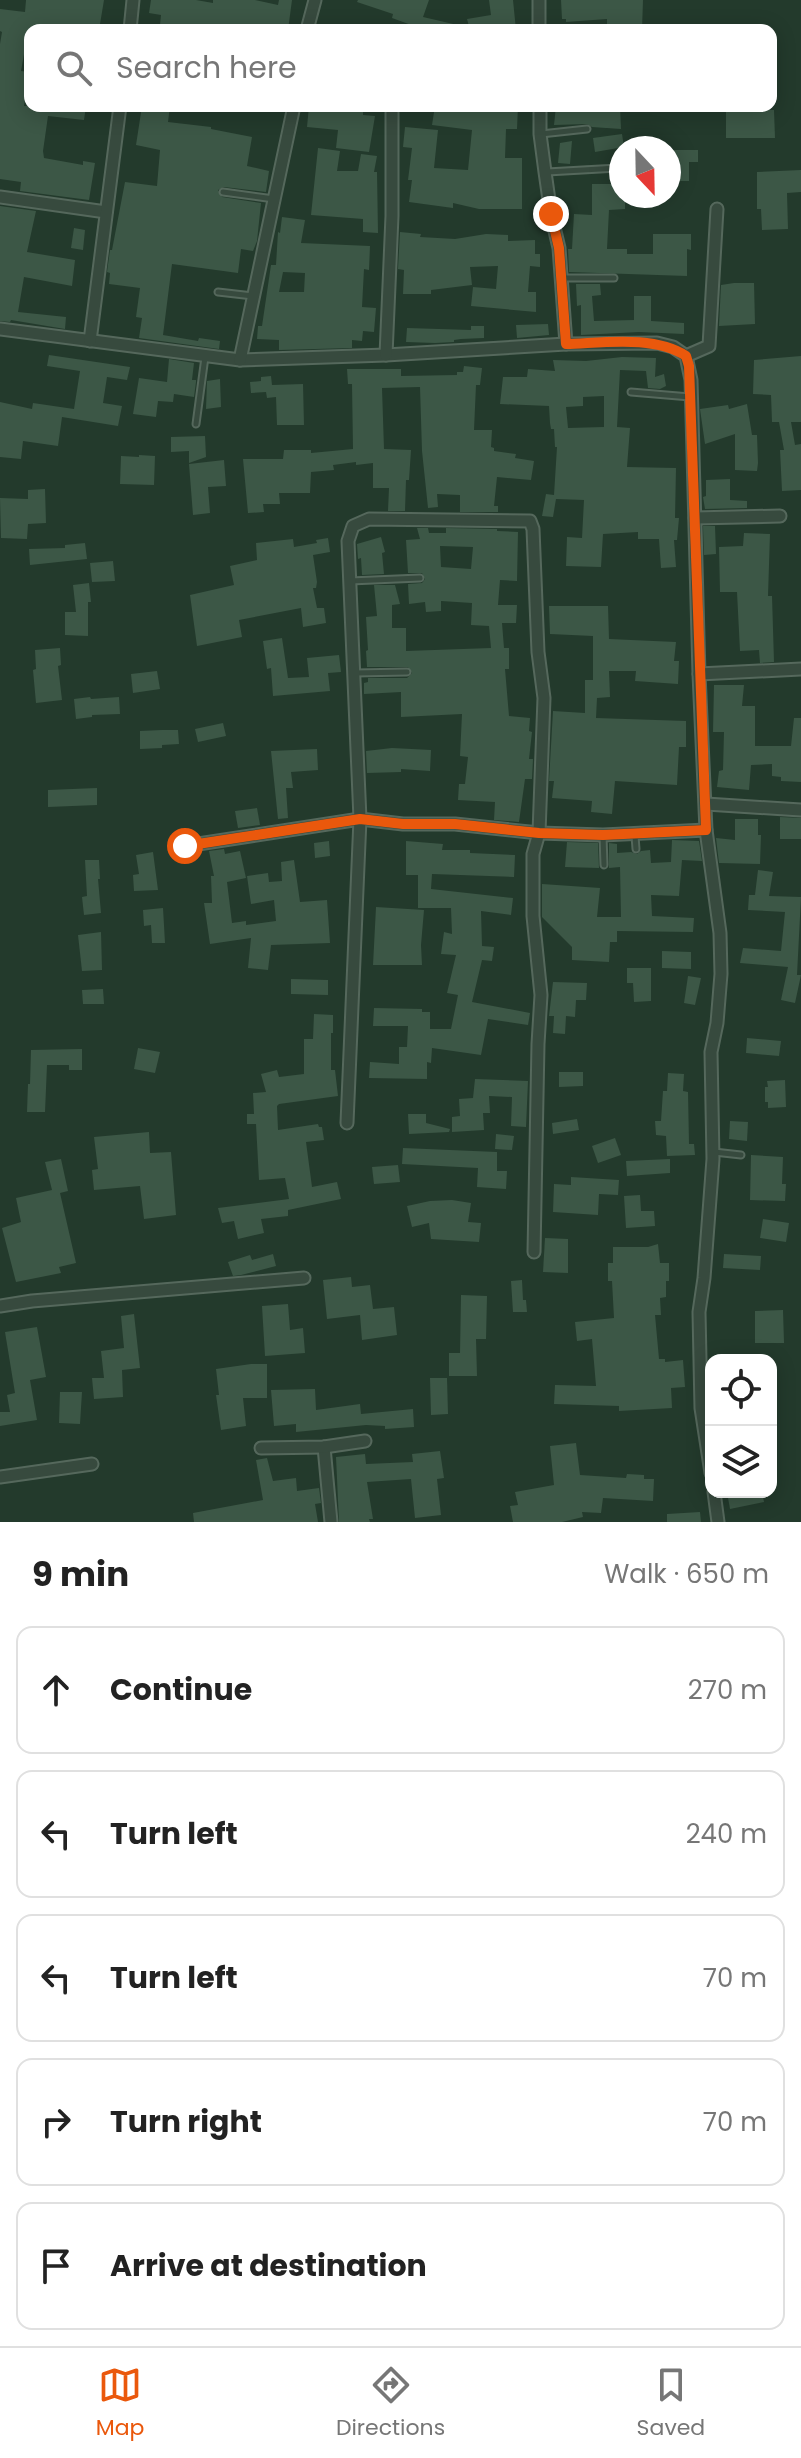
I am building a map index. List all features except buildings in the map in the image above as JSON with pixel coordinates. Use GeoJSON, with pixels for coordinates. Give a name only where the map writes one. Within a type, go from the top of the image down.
{"type":"FeatureCollection","features":[{"type":"Feature","properties":{"kind":"street"},"geometry":{"type":"LineString","coordinates":[[131,24],[133,0]]}},
{"type":"Feature","properties":{"kind":"street"},"geometry":{"type":"LineString","coordinates":[[309,24],[315,0]]}},
{"type":"Feature","properties":{"kind":"street"},"geometry":{"type":"LineString","coordinates":[[539,0],[539,24]]}},
{"type":"Feature","properties":{"kind":"street"},"geometry":{"type":"LineString","coordinates":[[90,341],[119,112]]}},
{"type":"Feature","properties":{"kind":"street"},"geometry":{"type":"LineString","coordinates":[[240,360],[293,112]]}},
{"type":"Feature","properties":{"kind":"street"},"geometry":{"type":"LineString","coordinates":[[386,355],[392,216],[392,112]]}},
{"type":"Feature","properties":{"kind":"street"},"geometry":{"type":"LineString","coordinates":[[540,112],[545,172],[559,248],[566,344]]}},
{"type":"Feature","properties":{"kind":"street"},"geometry":{"type":"LineString","coordinates":[[0,197],[106,212]]}},
{"type":"Feature","properties":{"kind":"street"},"geometry":{"type":"LineString","coordinates":[[686,356],[709,346],[717,209]]}},
{"type":"Feature","properties":{"kind":"street"},"geometry":{"type":"LineString","coordinates":[[0,329],[240,360],[566,344],[657,343],[673,347],[686,356],[691,380],[706,830],[720,933],[721,974],[711,1052],[713,1152],[699,1312],[701,1408],[705,1434]]}},
{"type":"Feature","properties":{"kind":"street"},"geometry":{"type":"LineString","coordinates":[[695,518],[780,516]]}},
{"type":"Feature","properties":{"kind":"street"},"geometry":{"type":"LineString","coordinates":[[347,1123],[360,819],[348,541],[353,526],[369,519],[530,521],[544,698],[539,833],[533,854],[533,916],[541,995],[534,1252]]}},
{"type":"Feature","properties":{"kind":"street"},"geometry":{"type":"LineString","coordinates":[[699,674],[801,669]]}},
{"type":"Feature","properties":{"kind":"street"},"geometry":{"type":"LineString","coordinates":[[706,804],[801,810]]}},
{"type":"Feature","properties":{"kind":"street"},"geometry":{"type":"LineString","coordinates":[[185,846],[360,819],[403,824],[455,824],[539,833],[635,835],[706,830]]}},
{"type":"Feature","properties":{"kind":"street"},"geometry":{"type":"LineString","coordinates":[[0,1306],[304,1278]]}},
{"type":"Feature","properties":{"kind":"street"},"geometry":{"type":"LineString","coordinates":[[261,1448],[324,1447],[365,1441]]}},
{"type":"Feature","properties":{"kind":"street"},"geometry":{"type":"LineString","coordinates":[[324,1447],[331,1522]]}},
{"type":"Feature","properties":{"kind":"street"},"geometry":{"type":"LineString","coordinates":[[0,1477],[92,1464]]}},
{"type":"Feature","properties":{"kind":"street"},"geometry":{"type":"LineString","coordinates":[[715,1498],[718,1522]]}},
{"type":"Feature","properties":{"kind":"lane"},"geometry":{"type":"LineString","coordinates":[[540,134],[587,129]]}},
{"type":"Feature","properties":{"kind":"lane"},"geometry":{"type":"LineString","coordinates":[[545,172],[609,168]]}},
{"type":"Feature","properties":{"kind":"lane"},"geometry":{"type":"LineString","coordinates":[[223,192],[275,200]]}},
{"type":"Feature","properties":{"kind":"lane"},"geometry":{"type":"LineString","coordinates":[[562,279],[614,278]]}},
{"type":"Feature","properties":{"kind":"lane"},"geometry":{"type":"LineString","coordinates":[[218,292],[254,296]]}},
{"type":"Feature","properties":{"kind":"lane"},"geometry":{"type":"LineString","coordinates":[[196,424],[205,356]]}},
{"type":"Feature","properties":{"kind":"lane"},"geometry":{"type":"LineString","coordinates":[[631,392],[691,397]]}},
{"type":"Feature","properties":{"kind":"lane"},"geometry":{"type":"LineString","coordinates":[[350,581],[420,578]]}},
{"type":"Feature","properties":{"kind":"lane"},"geometry":{"type":"LineString","coordinates":[[355,673],[407,672]]}},
{"type":"Feature","properties":{"kind":"lane"},"geometry":{"type":"LineString","coordinates":[[603,835],[604,865]]}},
{"type":"Feature","properties":{"kind":"lane"},"geometry":{"type":"LineString","coordinates":[[635,835],[636,849]]}},
{"type":"Feature","properties":{"kind":"lane"},"geometry":{"type":"LineString","coordinates":[[713,1152],[741,1155]]}},
{"type":"Feature","properties":{"kind":"route"},"geometry":{"type":"LineString","coordinates":[[185,846],[360,819],[403,824],[455,824],[539,833],[635,835],[706,830],[689,366],[686,356],[673,347],[657,343],[566,344],[559,248],[551,214]]}}]}
